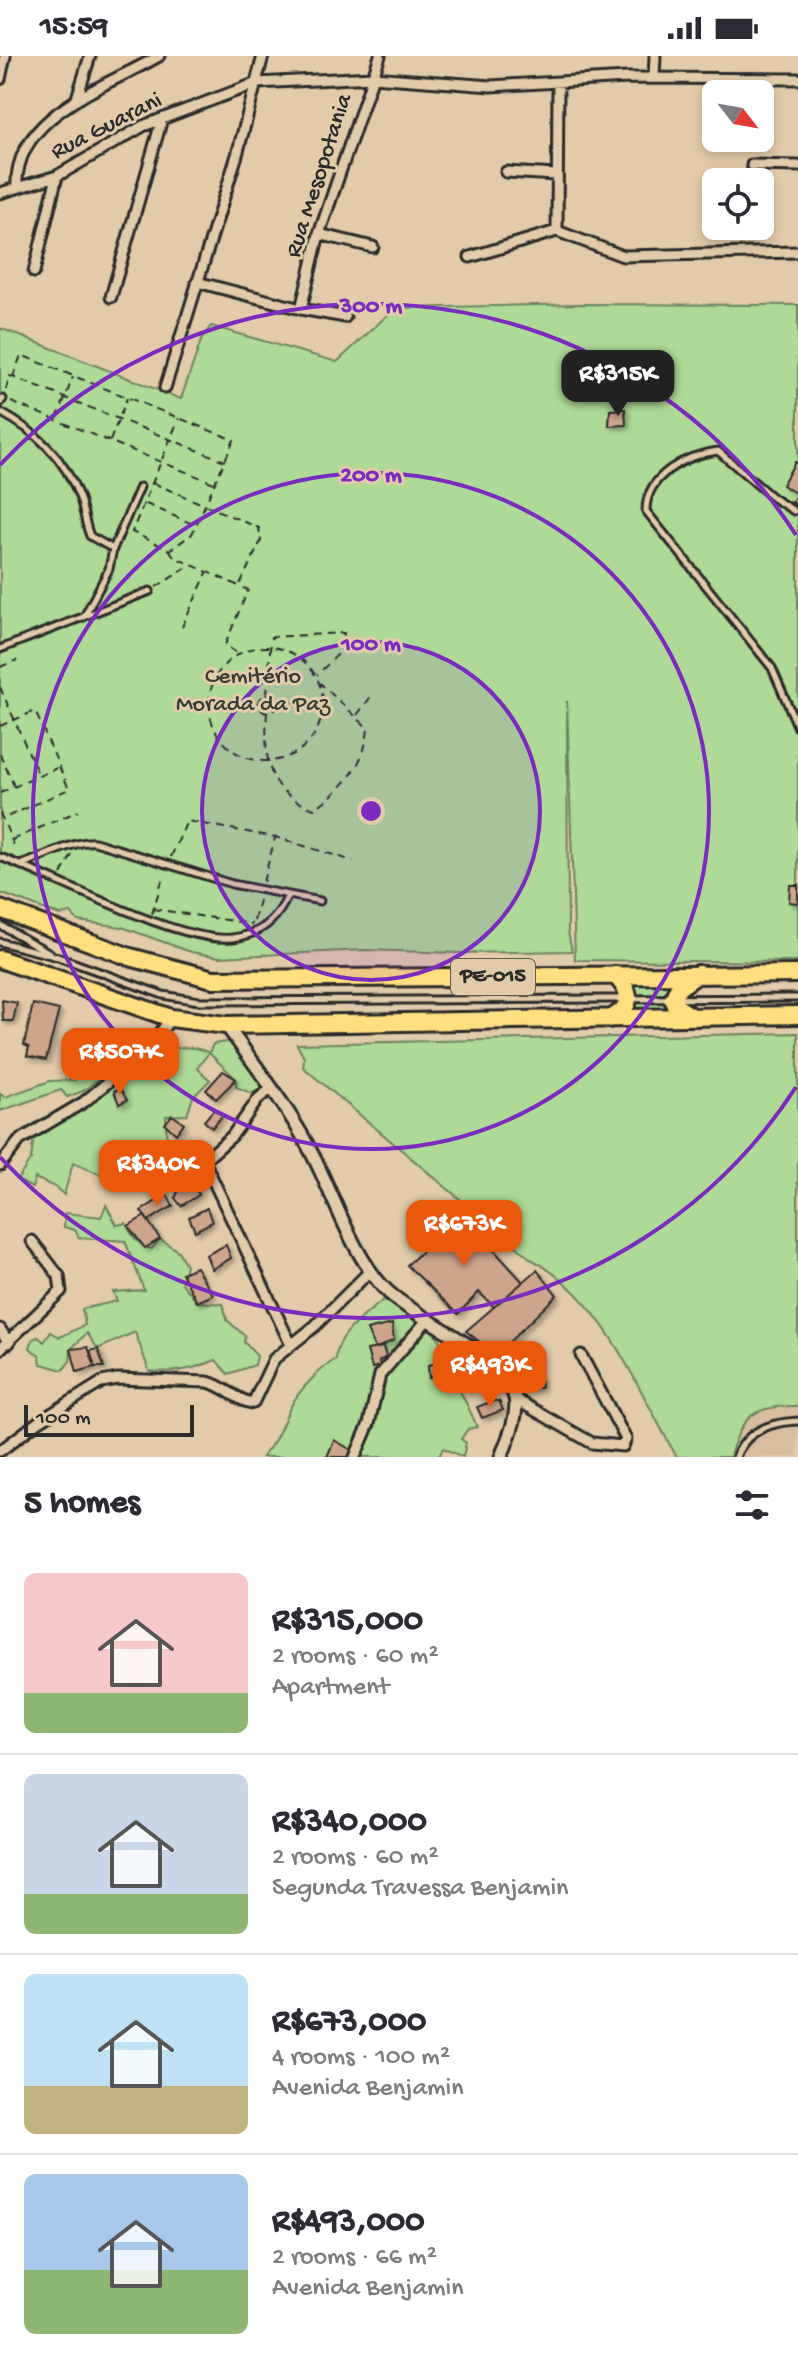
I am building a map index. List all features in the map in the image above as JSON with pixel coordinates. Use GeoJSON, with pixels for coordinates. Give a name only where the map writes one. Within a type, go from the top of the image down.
{"type":"FeatureCollection","features":[{"type":"Feature","properties":{"kind":"highway","name":"PE-015"},"geometry":{"type":"LineString","coordinates":[[0,909],[151,964],[213,979],[798,974]]}},
{"type":"Feature","properties":{"kind":"highway","name":"PE-015"},"geometry":{"type":"LineString","coordinates":[[0,959],[171,1018],[226,1025],[798,1015]]}},
{"type":"Feature","properties":{"kind":"highway"},"geometry":{"type":"LineString","coordinates":[[691,1016],[675,1006],[673,999],[678,988],[699,974]]}},
{"type":"Feature","properties":{"kind":"highway"},"geometry":{"type":"LineString","coordinates":[[609,1020],[627,1007],[630,999],[624,984],[615,975]]}},
{"type":"Feature","properties":{"kind":"street"},"geometry":{"type":"LineString","coordinates":[[0,79],[5,56]]}},
{"type":"Feature","properties":{"kind":"street"},"geometry":{"type":"LineString","coordinates":[[77,98],[90,56]]}},
{"type":"Feature","properties":{"kind":"street"},"geometry":{"type":"LineString","coordinates":[[17,187],[18,168],[37,134],[49,120],[77,98],[159,56]]}},
{"type":"Feature","properties":{"kind":"street"},"geometry":{"type":"LineString","coordinates":[[165,388],[263,56]]}},
{"type":"Feature","properties":{"kind":"street","name":"Rua Mesopotania"},"geometry":{"type":"LineString","coordinates":[[301,309],[319,234],[380,56]]}},
{"type":"Feature","properties":{"kind":"street"},"geometry":{"type":"LineString","coordinates":[[654,78],[655,56]]}},
{"type":"Feature","properties":{"kind":"street","name":"Rua Guarani"},"geometry":{"type":"LineString","coordinates":[[0,193],[57,176],[126,135],[257,83],[373,77],[491,86],[654,78],[798,79]]}},
{"type":"Feature","properties":{"kind":"street"},"geometry":{"type":"LineString","coordinates":[[557,231],[558,84]]}},
{"type":"Feature","properties":{"kind":"street"},"geometry":{"type":"LineString","coordinates":[[111,297],[162,119]]}},
{"type":"Feature","properties":{"kind":"street"},"geometry":{"type":"LineString","coordinates":[[752,165],[798,166]]}},
{"type":"Feature","properties":{"kind":"street"},"geometry":{"type":"LineString","coordinates":[[506,172],[556,175]]}},
{"type":"Feature","properties":{"kind":"street"},"geometry":{"type":"LineString","coordinates":[[34,272],[57,176]]}},
{"type":"Feature","properties":{"kind":"street"},"geometry":{"type":"LineString","coordinates":[[470,257],[557,231],[623,256],[798,252]]}},
{"type":"Feature","properties":{"kind":"street"},"geometry":{"type":"LineString","coordinates":[[319,234],[373,247]]}},
{"type":"Feature","properties":{"kind":"street"},"geometry":{"type":"LineString","coordinates":[[197,282],[345,317]]}},
{"type":"Feature","properties":{"kind":"street"},"geometry":{"type":"LineString","coordinates":[[0,1165],[20,1140],[84,1102],[148,1049],[171,1018]]}},
{"type":"Feature","properties":{"kind":"street"},"geometry":{"type":"LineString","coordinates":[[226,1025],[307,1144],[370,1271],[386,1290],[488,1362],[515,1399],[592,1443],[623,1446],[626,1439],[581,1355]]}},
{"type":"Feature","properties":{"kind":"street"},"geometry":{"type":"LineString","coordinates":[[271,1089],[259,1098],[232,1136],[204,1161],[291,1345]]}},
{"type":"Feature","properties":{"kind":"street"},"geometry":{"type":"LineString","coordinates":[[0,1329],[4,1346],[57,1297],[62,1285],[59,1276],[32,1241]]}},
{"type":"Feature","properties":{"kind":"street"},"geometry":{"type":"LineString","coordinates":[[0,1451],[81,1394],[117,1379],[208,1382],[251,1404],[257,1398],[270,1364],[370,1271]]}},
{"type":"Feature","properties":{"kind":"street"},"geometry":{"type":"LineString","coordinates":[[355,1457],[369,1424],[380,1375],[428,1319]]}},
{"type":"Feature","properties":{"kind":"street"},"geometry":{"type":"LineString","coordinates":[[501,1457],[509,1435],[515,1399]]}},
{"type":"Feature","properties":{"kind":"lane"},"geometry":{"type":"LineString","coordinates":[[0,412],[24,425],[50,447],[77,490],[90,536],[113,549]]}},
{"type":"Feature","properties":{"kind":"lane"},"geometry":{"type":"LineString","coordinates":[[794,511],[773,498],[718,451],[694,454],[661,475],[646,495],[646,511],[772,668],[798,728]]}},
{"type":"Feature","properties":{"kind":"lane"},"geometry":{"type":"LineString","coordinates":[[84,617],[109,569],[113,549],[140,487]]}},
{"type":"Feature","properties":{"kind":"lane"},"geometry":{"type":"LineString","coordinates":[[0,649],[150,591]]}},
{"type":"Feature","properties":{"kind":"lane"},"geometry":{"type":"LineString","coordinates":[[23,864],[67,850],[82,841],[232,884],[320,901]]}},
{"type":"Feature","properties":{"kind":"lane"},"geometry":{"type":"LineString","coordinates":[[0,857],[151,919],[202,935],[234,938],[259,931],[282,909],[288,895]]}},
{"type":"Feature","properties":{"kind":"lane"},"geometry":{"type":"LineString","coordinates":[[0,925],[58,957]]}},
{"type":"Feature","properties":{"kind":"lane"},"geometry":{"type":"LineString","coordinates":[[0,942],[58,957],[163,995],[199,1001],[798,998]]}},
{"type":"Feature","properties":{"kind":"lane"},"geometry":{"type":"LineString","coordinates":[[736,1457],[740,1447],[754,1432],[769,1425],[798,1421]]}},
{"type":"Feature","properties":{"kind":"path"},"geometry":{"type":"LineString","coordinates":[[13,377],[21,355],[234,440],[192,534],[170,550]]}},
{"type":"Feature","properties":{"kind":"path"},"geometry":{"type":"LineString","coordinates":[[215,483],[2,401],[10,376],[225,461]]}},
{"type":"Feature","properties":{"kind":"path"},"geometry":{"type":"LineString","coordinates":[[56,420],[74,376]]}},
{"type":"Feature","properties":{"kind":"path"},"geometry":{"type":"LineString","coordinates":[[109,441],[127,397]]}},
{"type":"Feature","properties":{"kind":"path"},"geometry":{"type":"LineString","coordinates":[[179,418],[132,532],[170,550],[174,557],[248,590],[225,645],[239,654]]}},
{"type":"Feature","properties":{"kind":"path"},"geometry":{"type":"LineString","coordinates":[[152,482],[259,528],[261,541],[239,586]]}},
{"type":"Feature","properties":{"kind":"path"},"geometry":{"type":"LineString","coordinates":[[144,503],[196,525]]}},
{"type":"Feature","properties":{"kind":"path"},"geometry":{"type":"LineString","coordinates":[[150,591],[192,564]]}},
{"type":"Feature","properties":{"kind":"path"},"geometry":{"type":"LineString","coordinates":[[182,627],[207,571]]}},
{"type":"Feature","properties":{"kind":"path"},"geometry":{"type":"LineString","coordinates":[[210,706],[260,704],[267,695],[271,637],[344,633],[341,651],[316,676]]}},
{"type":"Feature","properties":{"kind":"path"},"geometry":{"type":"LineString","coordinates":[[268,647],[299,657],[316,676],[323,701],[319,724],[307,743],[288,756],[265,761],[244,756],[226,744],[214,727],[210,706],[217,676],[239,654],[268,647]]}},
{"type":"Feature","properties":{"kind":"path"},"geometry":{"type":"LineString","coordinates":[[0,667],[17,660]]}},
{"type":"Feature","properties":{"kind":"path"},"geometry":{"type":"LineString","coordinates":[[260,704],[267,712],[265,761],[269,771],[297,801],[314,809],[346,785],[355,773],[368,728],[319,682]]}},
{"type":"Feature","properties":{"kind":"path"},"geometry":{"type":"LineString","coordinates":[[0,687],[39,776]]}},
{"type":"Feature","properties":{"kind":"path"},"geometry":{"type":"LineString","coordinates":[[356,716],[373,694]]}},
{"type":"Feature","properties":{"kind":"path"},"geometry":{"type":"LineString","coordinates":[[267,695],[272,695],[277,704]]}},
{"type":"Feature","properties":{"kind":"path"},"geometry":{"type":"LineString","coordinates":[[267,712],[277,704],[323,701]]}},
{"type":"Feature","properties":{"kind":"path"},"geometry":{"type":"LineString","coordinates":[[0,726],[35,711],[69,789],[2,819]]}},
{"type":"Feature","properties":{"kind":"path"},"geometry":{"type":"LineString","coordinates":[[0,754],[14,787]]}},
{"type":"Feature","properties":{"kind":"path"},"geometry":{"type":"LineString","coordinates":[[0,793],[59,767]]}},
{"type":"Feature","properties":{"kind":"path"},"geometry":{"type":"LineString","coordinates":[[12,840],[78,811]]}},
{"type":"Feature","properties":{"kind":"path"},"geometry":{"type":"LineString","coordinates":[[0,813],[14,845]]}},
{"type":"Feature","properties":{"kind":"path"},"geometry":{"type":"LineString","coordinates":[[187,821],[275,837],[353,861]]}},
{"type":"Feature","properties":{"kind":"path"},"geometry":{"type":"LineString","coordinates":[[57,881],[82,841]]}},
{"type":"Feature","properties":{"kind":"path"},"geometry":{"type":"LineString","coordinates":[[153,909],[253,924],[259,931]]}},
{"type":"Feature","properties":{"kind":"shaded area"},"geometry":{"type":"Polygon","coordinates":[[[775,1406],[798,1406],[798,1457],[713,1457],[731,1453],[743,1421],[750,1415],[775,1406]]]}},
{"type":"Feature","properties":{"kind":"green space","name":"Cemitério Morada da Paz"},"geometry":{"type":"Polygon","coordinates":[[[584,304],[798,305],[798,962],[575,960],[567,701],[568,932],[572,951],[459,953],[365,950],[219,957],[191,952],[122,927],[78,921],[71,913],[60,915],[0,893],[0,328],[181,399],[202,338],[211,326],[337,362],[395,308],[584,304]]]}},
{"type":"Feature","properties":{"kind":"green space"},"geometry":{"type":"Polygon","coordinates":[[[699,974],[675,992],[691,1016],[621,1014],[627,1007],[615,976],[699,974]]]}},
{"type":"Feature","properties":{"kind":"green space"},"geometry":{"type":"Polygon","coordinates":[[[798,1033],[798,1406],[771,1408],[752,1415],[739,1431],[730,1457],[677,1457],[616,1347],[580,1297],[303,1067],[304,1058],[297,1044],[798,1033]]]}},
{"type":"Feature","properties":{"kind":"green space"},"geometry":{"type":"Polygon","coordinates":[[[232,1041],[265,1087],[251,1093],[236,1087],[236,1079],[209,1053],[213,1044],[232,1041]]]}},
{"type":"Feature","properties":{"kind":"green space"},"geometry":{"type":"Polygon","coordinates":[[[189,1048],[209,1053],[197,1068],[210,1080],[193,1097],[187,1115],[166,1116],[167,1150],[144,1160],[136,1151],[110,1178],[73,1163],[64,1195],[35,1178],[32,1188],[17,1180],[31,1159],[34,1136],[118,1073],[166,1050],[189,1048]]]}},
{"type":"Feature","properties":{"kind":"green space"},"geometry":{"type":"Polygon","coordinates":[[[89,1062],[101,1077],[83,1091],[67,1097],[61,1090],[0,1111],[0,1094],[5,1097],[50,1081],[75,1080],[80,1068],[89,1062]]]}},
{"type":"Feature","properties":{"kind":"green space"},"geometry":{"type":"Polygon","coordinates":[[[106,1205],[117,1225],[126,1223],[139,1243],[152,1249],[160,1239],[178,1251],[186,1265],[182,1283],[197,1302],[223,1304],[227,1320],[245,1336],[244,1342],[257,1356],[255,1365],[228,1374],[216,1360],[184,1370],[149,1371],[135,1332],[98,1349],[87,1333],[71,1349],[70,1361],[63,1370],[41,1364],[40,1357],[30,1348],[33,1339],[38,1337],[44,1342],[51,1332],[60,1337],[85,1325],[82,1309],[117,1301],[113,1292],[144,1290],[125,1241],[79,1238],[75,1230],[64,1227],[65,1213],[101,1217],[106,1205]]]}},
{"type":"Feature","properties":{"kind":"green space"},"geometry":{"type":"Polygon","coordinates":[[[383,1300],[424,1323],[442,1345],[449,1369],[477,1427],[468,1429],[461,1439],[466,1443],[463,1457],[443,1448],[439,1457],[262,1457],[276,1438],[299,1394],[336,1359],[341,1341],[353,1326],[383,1300]]]}},
{"type":"Feature","properties":{"kind":"building"},"geometry":{"type":"Polygon","coordinates":[[[625,409],[626,425],[609,426],[610,410],[625,409]]]}},
{"type":"Feature","properties":{"kind":"building"},"geometry":{"type":"Polygon","coordinates":[[[795,462],[798,463],[798,506],[792,502],[797,494],[782,485],[795,462]]]}},
{"type":"Feature","properties":{"kind":"building"},"geometry":{"type":"Polygon","coordinates":[[[790,885],[798,885],[798,903],[789,902],[790,885]]]}},
{"type":"Feature","properties":{"kind":"building"},"geometry":{"type":"Polygon","coordinates":[[[2,1000],[17,1003],[13,1021],[3,1021],[2,1000]]]}},
{"type":"Feature","properties":{"kind":"building"},"geometry":{"type":"Polygon","coordinates":[[[33,1004],[59,1010],[46,1060],[27,1056],[29,1047],[24,1045],[33,1004]]]}},
{"type":"Feature","properties":{"kind":"building"},"geometry":{"type":"Polygon","coordinates":[[[223,1071],[236,1079],[216,1099],[206,1090],[223,1071]]]}},
{"type":"Feature","properties":{"kind":"building"},"geometry":{"type":"Polygon","coordinates":[[[120,1088],[127,1100],[119,1104],[114,1091],[120,1088]]]}},
{"type":"Feature","properties":{"kind":"building"},"geometry":{"type":"Polygon","coordinates":[[[214,1109],[223,1115],[212,1128],[204,1121],[214,1109]]]}},
{"type":"Feature","properties":{"kind":"building"},"geometry":{"type":"Polygon","coordinates":[[[172,1115],[184,1123],[176,1134],[165,1124],[172,1115]]]}},
{"type":"Feature","properties":{"kind":"building"},"geometry":{"type":"Polygon","coordinates":[[[137,1151],[144,1160],[121,1182],[115,1173],[137,1151]]]}},
{"type":"Feature","properties":{"kind":"building"},"geometry":{"type":"Polygon","coordinates":[[[170,1156],[175,1166],[160,1176],[152,1167],[170,1156]]]}},
{"type":"Feature","properties":{"kind":"building"},"geometry":{"type":"Polygon","coordinates":[[[181,1172],[189,1179],[175,1189],[168,1179],[181,1172]]]}},
{"type":"Feature","properties":{"kind":"building"},"geometry":{"type":"Polygon","coordinates":[[[193,1183],[199,1195],[181,1206],[175,1198],[179,1190],[193,1183]]]}},
{"type":"Feature","properties":{"kind":"building"},"geometry":{"type":"Polygon","coordinates":[[[167,1194],[173,1206],[148,1221],[141,1211],[167,1194]]]}},
{"type":"Feature","properties":{"kind":"building"},"geometry":{"type":"Polygon","coordinates":[[[207,1208],[212,1222],[195,1231],[189,1217],[207,1208]]]}},
{"type":"Feature","properties":{"kind":"building"},"geometry":{"type":"Polygon","coordinates":[[[462,1215],[523,1282],[494,1307],[479,1292],[458,1314],[407,1265],[462,1215]]]}},
{"type":"Feature","properties":{"kind":"building"},"geometry":{"type":"Polygon","coordinates":[[[145,1216],[160,1239],[145,1248],[128,1226],[145,1216]]]}},
{"type":"Feature","properties":{"kind":"building"},"geometry":{"type":"Polygon","coordinates":[[[226,1245],[231,1258],[212,1269],[206,1255],[226,1245]]]}},
{"type":"Feature","properties":{"kind":"building"},"geometry":{"type":"Polygon","coordinates":[[[196,1267],[213,1295],[197,1302],[182,1273],[196,1267]]]}},
{"type":"Feature","properties":{"kind":"building"},"geometry":{"type":"Polygon","coordinates":[[[537,1270],[557,1295],[496,1355],[466,1331],[537,1270]]]}},
{"type":"Feature","properties":{"kind":"building"},"geometry":{"type":"Polygon","coordinates":[[[392,1324],[394,1340],[375,1349],[367,1330],[392,1324]]]}},
{"type":"Feature","properties":{"kind":"building"},"geometry":{"type":"Polygon","coordinates":[[[88,1347],[95,1367],[77,1372],[71,1349],[88,1347]]]}},
{"type":"Feature","properties":{"kind":"building"},"geometry":{"type":"Polygon","coordinates":[[[383,1347],[386,1357],[379,1361],[380,1366],[372,1368],[367,1350],[383,1347]]]}},
{"type":"Feature","properties":{"kind":"building"},"geometry":{"type":"Polygon","coordinates":[[[98,1349],[104,1367],[95,1367],[90,1351],[98,1349]]]}},
{"type":"Feature","properties":{"kind":"building"},"geometry":{"type":"Polygon","coordinates":[[[442,1362],[443,1373],[429,1378],[428,1365],[442,1362]]]}},
{"type":"Feature","properties":{"kind":"building"},"geometry":{"type":"Polygon","coordinates":[[[529,1376],[540,1377],[541,1388],[529,1388],[529,1376]]]}},
{"type":"Feature","properties":{"kind":"building"},"geometry":{"type":"Polygon","coordinates":[[[499,1401],[503,1410],[482,1418],[477,1407],[499,1401]]]}},
{"type":"Feature","properties":{"kind":"building"},"geometry":{"type":"Polygon","coordinates":[[[334,1440],[353,1451],[350,1457],[327,1457],[334,1440]]]}}]}
